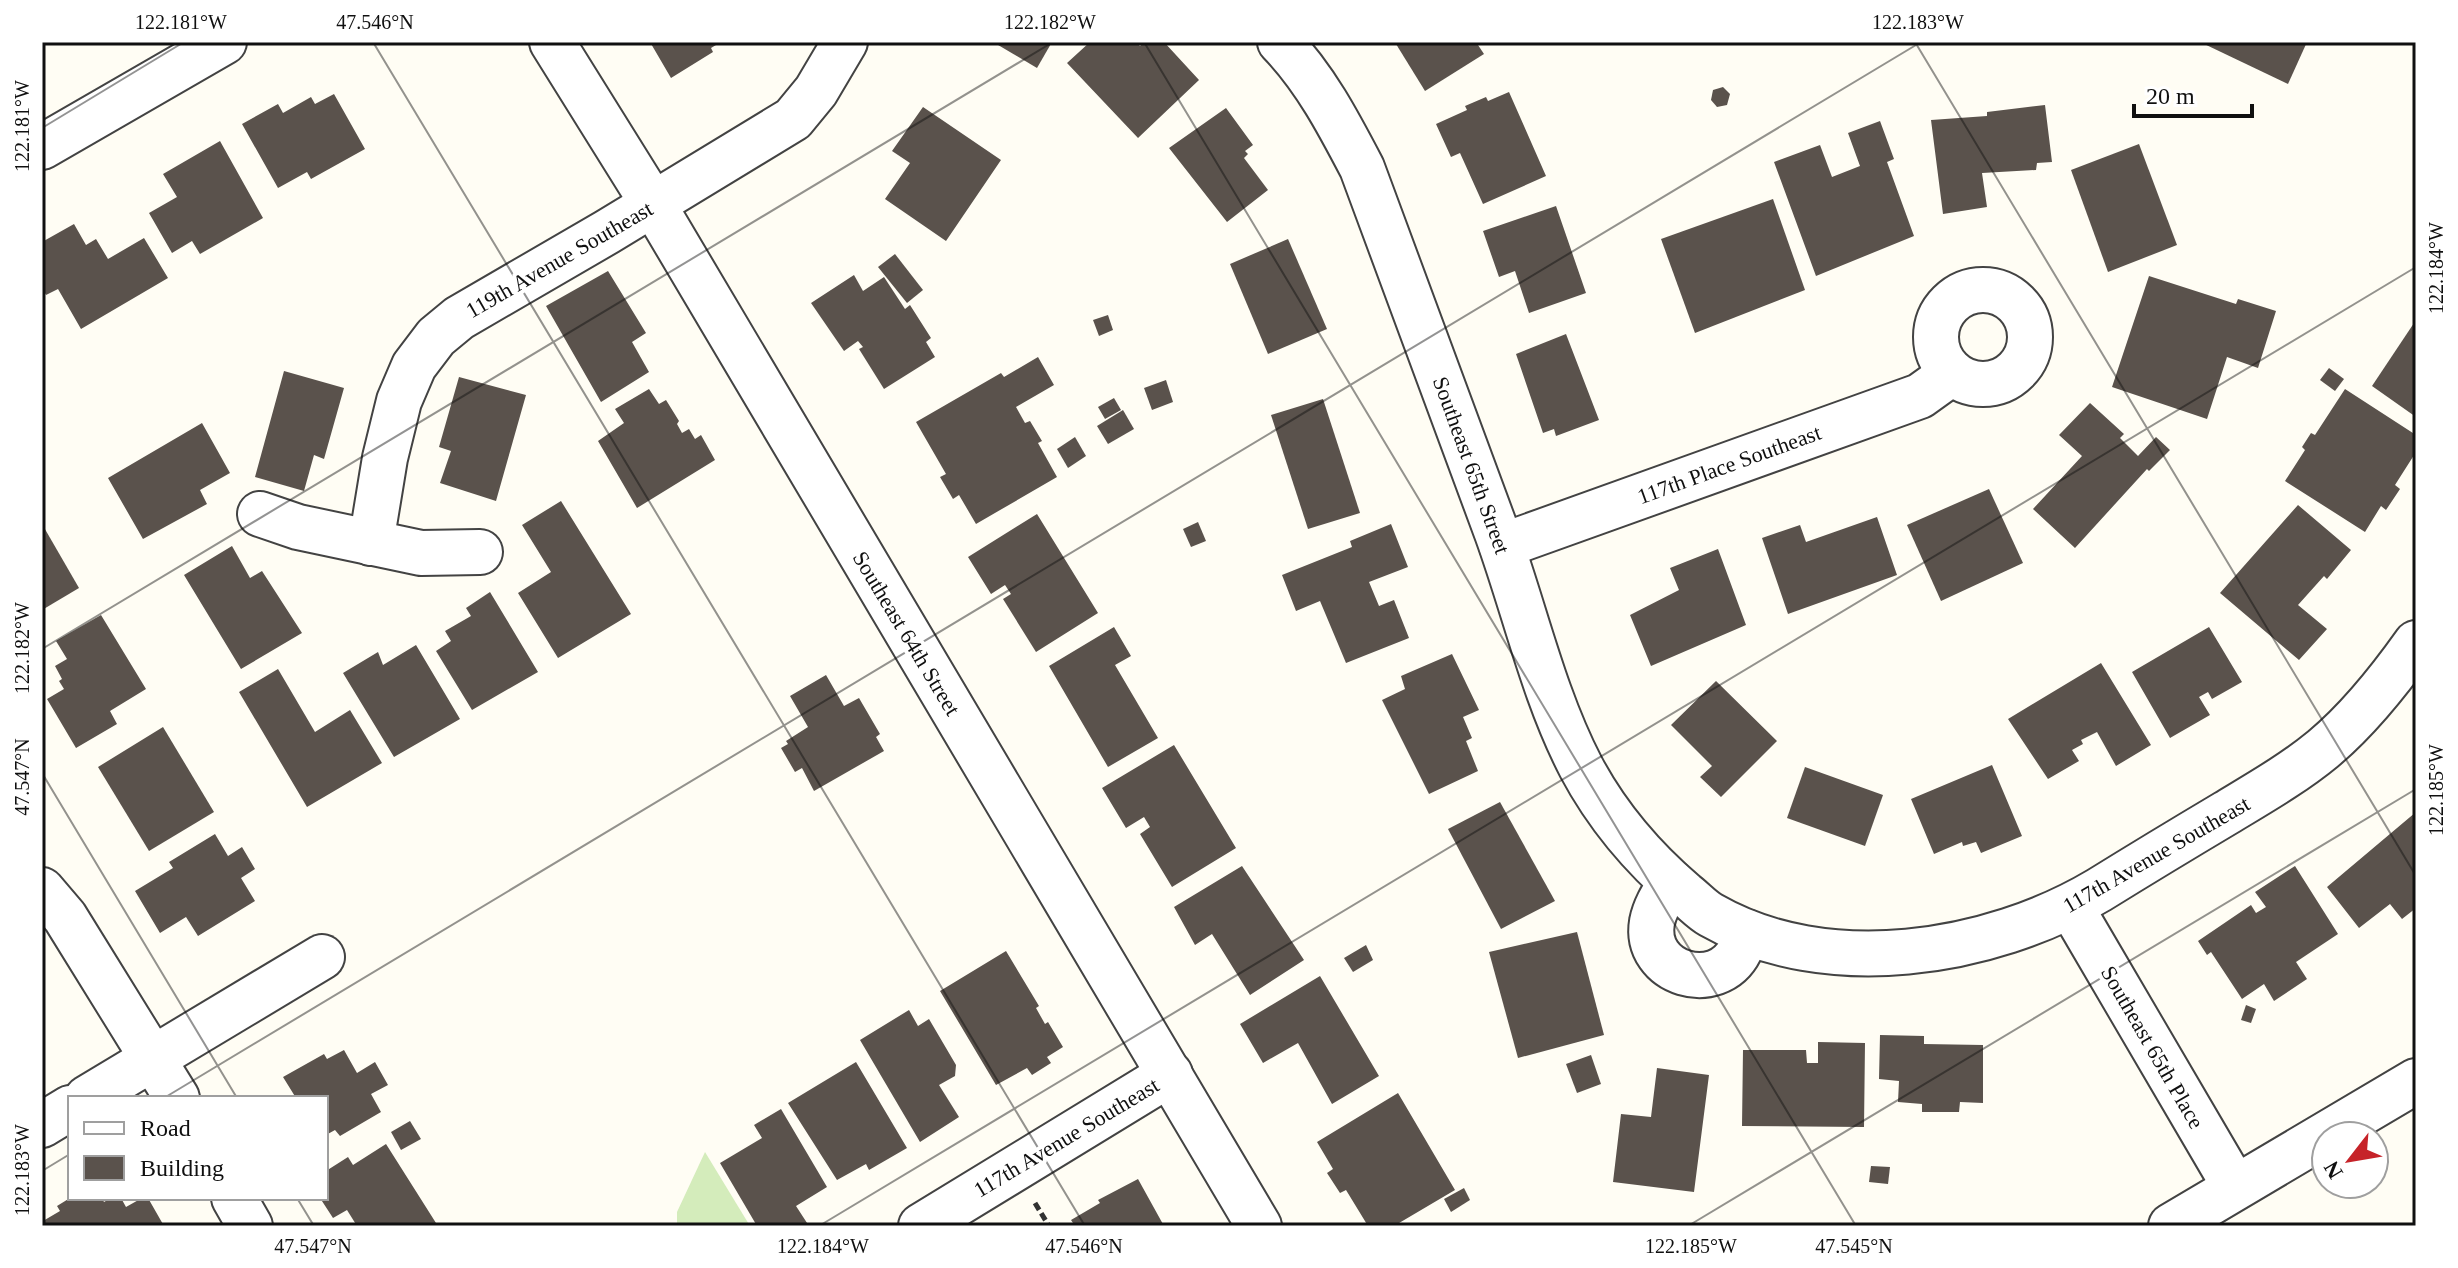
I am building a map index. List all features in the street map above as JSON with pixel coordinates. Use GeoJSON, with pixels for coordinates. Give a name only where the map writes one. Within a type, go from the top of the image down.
{"type":"FeatureCollection","features":[{"type":"Feature","properties":{"kind":"street"},"geometry":{"type":"LineString","coordinates":[[42,147],[224,42]]}},
{"type":"Feature","properties":{"kind":"street","name":"Southeast 64th Street"},"geometry":{"type":"LineString","coordinates":[[552,42],[653,204],[1259,1226]]}},
{"type":"Feature","properties":{"kind":"street","name":"119th Avenue Southeast"},"geometry":{"type":"LineString","coordinates":[[371,543],[385,458],[399,401],[414,366],[436,337],[459,318],[793,119],[816,91],[845,42]]}},
{"type":"Feature","properties":{"kind":"street","name":"Southeast 65th Street"},"geometry":{"type":"LineString","coordinates":[[1280,42],[1336,117],[1362,168],[1502,546],[1559,718],[1582,768],[1611,815],[1659,871],[1727,923]]}},
{"type":"Feature","properties":{"kind":"street","name":"117th Place Southeast"},"geometry":{"type":"LineString","coordinates":[[1502,546],[1920,396],[1952,373]]}},
{"type":"Feature","properties":{"kind":"street"},"geometry":{"type":"LineString","coordinates":[[260,514],[298,527],[421,553],[480,552]]}},
{"type":"Feature","properties":{"kind":"street","name":"117th Avenue Southeast"},"geometry":{"type":"LineString","coordinates":[[1727,923],[1804,947],[1871,955],[1940,950],[2014,929],[2071,907],[2269,787],[2323,749],[2360,713],[2416,643]]}},
{"type":"Feature","properties":{"kind":"street"},"geometry":{"type":"LineString","coordinates":[[1671,882],[1657,906],[1651,933],[1661,959],[1671,968],[1686,975],[1702,976],[1718,972],[1731,963],[1740,950],[1727,923]]}},
{"type":"Feature","properties":{"kind":"street"},"geometry":{"type":"LineString","coordinates":[[42,890],[65,917],[176,1096]]}},
{"type":"Feature","properties":{"kind":"street","name":"Southeast 65th Place"},"geometry":{"type":"LineString","coordinates":[[2071,907],[2235,1187]]}},
{"type":"Feature","properties":{"kind":"street"},"geometry":{"type":"LineString","coordinates":[[90,1096],[322,957]]}},
{"type":"Feature","properties":{"kind":"street","name":"117th Avenue Southeast"},"geometry":{"type":"LineString","coordinates":[[921,1226],[1170,1074]]}},
{"type":"Feature","properties":{"kind":"street"},"geometry":{"type":"LineString","coordinates":[[2171,1226],[2416,1081]]}},
{"type":"Feature","properties":{"kind":"street"},"geometry":{"type":"LineString","coordinates":[[42,1125],[68,1109]]}},
{"type":"Feature","properties":{"kind":"street"},"geometry":{"type":"LineString","coordinates":[[235,1200],[250,1226]]}},
{"type":"Feature","properties":{"kind":"path"},"geometry":{"type":"LineString","coordinates":[[1035,1202],[1049,1226]]}},
{"type":"Feature","properties":{"kind":"green space"},"geometry":{"type":"Polygon","coordinates":[[[705,1152],[750,1226],[677,1226],[677,1212],[705,1152]]]}},
{"type":"Feature","properties":{"kind":"building"},"geometry":{"type":"Polygon","coordinates":[[[650,42],[721,42],[711,48],[713,52],[671,78],[650,42]]]}},
{"type":"Feature","properties":{"kind":"building"},"geometry":{"type":"Polygon","coordinates":[[[993,42],[1052,42],[1037,68],[993,42]]]}},
{"type":"Feature","properties":{"kind":"building"},"geometry":{"type":"Polygon","coordinates":[[[1090,42],[1136,42],[1140,46],[1144,42],[1164,42],[1199,80],[1138,138],[1067,63],[1090,42]]]}},
{"type":"Feature","properties":{"kind":"building"},"geometry":{"type":"Polygon","coordinates":[[[1476,42],[1484,54],[1425,91],[1396,44],[1476,42]]]}},
{"type":"Feature","properties":{"kind":"building"},"geometry":{"type":"Polygon","coordinates":[[[2200,42],[2307,42],[2288,84],[2200,42]]]}},
{"type":"Feature","properties":{"kind":"building"},"geometry":{"type":"Polygon","coordinates":[[[1723,87],[1730,94],[1727,105],[1717,107],[1711,100],[1713,90],[1723,87]]]}},
{"type":"Feature","properties":{"kind":"building"},"geometry":{"type":"Polygon","coordinates":[[[1509,92],[1546,176],[1483,204],[1460,153],[1451,157],[1436,124],[1467,110],[1465,106],[1509,92]]]}},
{"type":"Feature","properties":{"kind":"building"},"geometry":{"type":"Polygon","coordinates":[[[334,94],[365,149],[311,179],[307,172],[278,188],[242,124],[278,104],[283,113],[311,97],[315,104],[334,94]]]}},
{"type":"Feature","properties":{"kind":"building"},"geometry":{"type":"Polygon","coordinates":[[[2045,105],[2052,162],[2037,163],[2036,170],[1982,173],[1987,207],[1943,214],[1931,120],[1987,116],[1987,112],[2045,105]]]}},
{"type":"Feature","properties":{"kind":"building"},"geometry":{"type":"Polygon","coordinates":[[[923,107],[1001,160],[946,241],[885,199],[910,163],[892,151],[923,107]]]}},
{"type":"Feature","properties":{"kind":"building"},"geometry":{"type":"Polygon","coordinates":[[[1226,108],[1253,145],[1245,151],[1248,154],[1244,158],[1268,190],[1227,222],[1169,148],[1226,108]]]}},
{"type":"Feature","properties":{"kind":"building"},"geometry":{"type":"Polygon","coordinates":[[[1880,121],[1894,159],[1887,162],[1914,236],[1816,276],[1774,162],[1820,145],[1832,177],[1860,166],[1848,133],[1880,121]]]}},
{"type":"Feature","properties":{"kind":"building"},"geometry":{"type":"Polygon","coordinates":[[[220,141],[263,218],[200,254],[192,241],[172,253],[149,213],[177,197],[163,174],[220,141]]]}},
{"type":"Feature","properties":{"kind":"building"},"geometry":{"type":"Polygon","coordinates":[[[2139,144],[2177,245],[2108,272],[2071,170],[2139,144]]]}},
{"type":"Feature","properties":{"kind":"building"},"geometry":{"type":"Polygon","coordinates":[[[1773,199],[1805,290],[1695,333],[1661,239],[1773,199]]]}},
{"type":"Feature","properties":{"kind":"building"},"geometry":{"type":"Polygon","coordinates":[[[1556,206],[1586,293],[1529,313],[1515,271],[1499,277],[1483,231],[1556,206]]]}},
{"type":"Feature","properties":{"kind":"building"},"geometry":{"type":"Polygon","coordinates":[[[74,224],[86,245],[96,239],[108,259],[144,238],[168,278],[81,329],[58,289],[46,295],[42,288],[42,242],[74,224]]]}},
{"type":"Feature","properties":{"kind":"building"},"geometry":{"type":"Polygon","coordinates":[[[1288,239],[1327,329],[1268,354],[1230,264],[1288,239]]]}},
{"type":"Feature","properties":{"kind":"building"},"geometry":{"type":"Polygon","coordinates":[[[895,254],[923,290],[907,303],[878,267],[895,254]]]}},
{"type":"Feature","properties":{"kind":"building"},"geometry":{"type":"Polygon","coordinates":[[[608,271],[646,333],[632,342],[649,372],[601,402],[546,306],[608,271]]]}},
{"type":"Feature","properties":{"kind":"building"},"geometry":{"type":"Polygon","coordinates":[[[854,275],[863,291],[884,277],[905,309],[910,305],[931,338],[926,342],[935,357],[884,389],[859,349],[863,347],[858,341],[844,351],[811,303],[854,275]]]}},
{"type":"Feature","properties":{"kind":"building"},"geometry":{"type":"Polygon","coordinates":[[[2149,276],[2236,304],[2238,299],[2276,311],[2258,368],[2227,357],[2207,419],[2112,387],[2149,276]]]}},
{"type":"Feature","properties":{"kind":"building"},"geometry":{"type":"Polygon","coordinates":[[[1108,315],[1113,330],[1099,336],[1093,320],[1108,315]]]}},
{"type":"Feature","properties":{"kind":"building"},"geometry":{"type":"Polygon","coordinates":[[[2416,320],[2416,417],[2372,386],[2416,320]]]}},
{"type":"Feature","properties":{"kind":"building"},"geometry":{"type":"Polygon","coordinates":[[[1566,334],[1599,420],[1556,436],[1554,429],[1543,433],[1516,354],[1566,334]]]}},
{"type":"Feature","properties":{"kind":"building"},"geometry":{"type":"Polygon","coordinates":[[[1038,357],[1054,385],[1016,407],[1025,423],[1030,421],[1042,441],[1038,443],[1057,477],[976,524],[959,495],[953,499],[940,477],[946,474],[916,422],[1001,373],[1004,377],[1038,357]]]}},
{"type":"Feature","properties":{"kind":"building"},"geometry":{"type":"Polygon","coordinates":[[[2329,368],[2344,379],[2335,391],[2320,380],[2329,368]]]}},
{"type":"Feature","properties":{"kind":"building"},"geometry":{"type":"Polygon","coordinates":[[[284,371],[344,388],[324,459],[314,455],[304,491],[255,477],[284,371]]]}},
{"type":"Feature","properties":{"kind":"building"},"geometry":{"type":"Polygon","coordinates":[[[459,377],[526,395],[496,501],[440,483],[451,451],[439,447],[459,377]]]}},
{"type":"Feature","properties":{"kind":"building"},"geometry":{"type":"Polygon","coordinates":[[[1166,380],[1173,402],[1152,410],[1144,388],[1166,380]]]}},
{"type":"Feature","properties":{"kind":"building"},"geometry":{"type":"Polygon","coordinates":[[[649,389],[659,404],[666,400],[679,421],[677,424],[682,433],[689,429],[695,439],[701,435],[715,460],[637,508],[598,441],[624,423],[615,409],[649,389]]]}},
{"type":"Feature","properties":{"kind":"building"},"geometry":{"type":"Polygon","coordinates":[[[2345,389],[2416,435],[2416,452],[2395,485],[2400,489],[2386,510],[2381,506],[2365,532],[2285,481],[2305,450],[2302,447],[2311,433],[2315,435],[2345,389]]]}},
{"type":"Feature","properties":{"kind":"building"},"geometry":{"type":"Polygon","coordinates":[[[1114,398],[1121,410],[1105,419],[1098,407],[1114,398]]]}},
{"type":"Feature","properties":{"kind":"building"},"geometry":{"type":"Polygon","coordinates":[[[1323,399],[1360,513],[1308,529],[1271,415],[1323,399]]]}},
{"type":"Feature","properties":{"kind":"building"},"geometry":{"type":"Polygon","coordinates":[[[2090,403],[2124,434],[2120,438],[2138,456],[2156,437],[2170,450],[2149,471],[2147,469],[2075,548],[2033,509],[2082,456],[2059,435],[2090,403]]]}},
{"type":"Feature","properties":{"kind":"building"},"geometry":{"type":"Polygon","coordinates":[[[1123,410],[1134,429],[1108,444],[1097,426],[1123,410]]]}},
{"type":"Feature","properties":{"kind":"building"},"geometry":{"type":"Polygon","coordinates":[[[202,423],[230,473],[200,490],[207,504],[143,539],[108,478],[202,423]]]}},
{"type":"Feature","properties":{"kind":"building"},"geometry":{"type":"Polygon","coordinates":[[[1075,437],[1086,456],[1068,468],[1057,449],[1075,437]]]}},
{"type":"Feature","properties":{"kind":"building"},"geometry":{"type":"Polygon","coordinates":[[[1989,489],[2023,563],[1941,601],[1907,525],[1989,489]]]}},
{"type":"Feature","properties":{"kind":"building"},"geometry":{"type":"Polygon","coordinates":[[[561,501],[631,614],[558,658],[518,593],[551,572],[522,525],[561,501]]]}},
{"type":"Feature","properties":{"kind":"building"},"geometry":{"type":"Polygon","coordinates":[[[2298,505],[2351,550],[2327,579],[2324,576],[2298,605],[2327,629],[2299,660],[2220,593],[2298,505]]]}},
{"type":"Feature","properties":{"kind":"building"},"geometry":{"type":"Polygon","coordinates":[[[1037,514],[1098,613],[1036,652],[1003,599],[1011,594],[1005,585],[991,594],[968,557],[1037,514]]]}},
{"type":"Feature","properties":{"kind":"building"},"geometry":{"type":"Polygon","coordinates":[[[1877,517],[1897,575],[1788,614],[1762,538],[1800,525],[1806,542],[1877,517]]]}},
{"type":"Feature","properties":{"kind":"building"},"geometry":{"type":"Polygon","coordinates":[[[1198,522],[1206,541],[1191,547],[1183,529],[1198,522]]]}},
{"type":"Feature","properties":{"kind":"building"},"geometry":{"type":"Polygon","coordinates":[[[42,524],[79,588],[42,610],[42,524]]]}},
{"type":"Feature","properties":{"kind":"building"},"geometry":{"type":"Polygon","coordinates":[[[1391,524],[1408,567],[1369,582],[1379,606],[1394,600],[1409,638],[1346,663],[1320,601],[1296,611],[1282,575],[1352,547],[1350,541],[1391,524]]]}},
{"type":"Feature","properties":{"kind":"building"},"geometry":{"type":"Polygon","coordinates":[[[232,546],[250,578],[262,571],[302,633],[241,669],[184,575],[232,546]]]}},
{"type":"Feature","properties":{"kind":"building"},"geometry":{"type":"Polygon","coordinates":[[[1718,549],[1746,625],[1651,666],[1630,615],[1679,590],[1670,568],[1718,549]]]}},
{"type":"Feature","properties":{"kind":"building"},"geometry":{"type":"Polygon","coordinates":[[[490,592],[538,672],[472,710],[436,651],[451,641],[445,631],[471,616],[466,608],[490,592]]]}},
{"type":"Feature","properties":{"kind":"building"},"geometry":{"type":"Polygon","coordinates":[[[101,615],[146,689],[110,711],[117,724],[76,748],[47,699],[64,689],[55,666],[67,659],[56,641],[101,615]]]}},
{"type":"Feature","properties":{"kind":"building"},"geometry":{"type":"Polygon","coordinates":[[[1114,627],[1131,656],[1115,665],[1158,738],[1108,767],[1049,666],[1114,627]]]}},
{"type":"Feature","properties":{"kind":"building"},"geometry":{"type":"Polygon","coordinates":[[[2209,627],[2242,682],[2212,699],[2208,692],[2199,697],[2210,715],[2170,738],[2132,672],[2209,627]]]}},
{"type":"Feature","properties":{"kind":"building"},"geometry":{"type":"Polygon","coordinates":[[[416,645],[460,719],[394,757],[343,673],[378,652],[383,665],[416,645]]]}},
{"type":"Feature","properties":{"kind":"building"},"geometry":{"type":"Polygon","coordinates":[[[1452,654],[1479,710],[1463,717],[1472,738],[1466,741],[1478,771],[1429,794],[1382,700],[1405,689],[1401,676],[1452,654]]]}},
{"type":"Feature","properties":{"kind":"building"},"geometry":{"type":"Polygon","coordinates":[[[2101,663],[2151,745],[2116,766],[2097,732],[2081,740],[2083,744],[2072,750],[2079,761],[2048,779],[2008,719],[2101,663]]]}},
{"type":"Feature","properties":{"kind":"building"},"geometry":{"type":"Polygon","coordinates":[[[278,669],[315,732],[350,710],[382,763],[307,807],[239,692],[278,669]]]}},
{"type":"Feature","properties":{"kind":"building"},"geometry":{"type":"Polygon","coordinates":[[[826,675],[844,706],[859,698],[880,734],[876,737],[884,751],[814,791],[802,768],[795,772],[781,748],[788,744],[786,741],[808,727],[790,696],[826,675]]]}},
{"type":"Feature","properties":{"kind":"building"},"geometry":{"type":"Polygon","coordinates":[[[1716,681],[1777,741],[1721,797],[1700,777],[1712,766],[1671,725],[1716,681]]]}},
{"type":"Feature","properties":{"kind":"building"},"geometry":{"type":"Polygon","coordinates":[[[163,727],[214,812],[149,851],[98,767],[163,727]]]}},
{"type":"Feature","properties":{"kind":"building"},"geometry":{"type":"Polygon","coordinates":[[[1174,745],[1236,848],[1172,887],[1140,834],[1150,827],[1144,817],[1126,828],[1102,788],[1174,745]]]}},
{"type":"Feature","properties":{"kind":"building"},"geometry":{"type":"Polygon","coordinates":[[[1992,765],[2022,836],[1981,853],[1976,842],[1963,846],[1962,842],[1934,854],[1911,799],[1992,765]]]}},
{"type":"Feature","properties":{"kind":"building"},"geometry":{"type":"Polygon","coordinates":[[[1805,767],[1883,795],[1865,846],[1787,818],[1805,767]]]}},
{"type":"Feature","properties":{"kind":"building"},"geometry":{"type":"Polygon","coordinates":[[[1500,802],[1555,901],[1501,929],[1448,829],[1500,802]]]}},
{"type":"Feature","properties":{"kind":"building"},"geometry":{"type":"Polygon","coordinates":[[[2416,812],[2416,908],[2402,919],[2390,904],[2359,928],[2327,887],[2416,812]]]}},
{"type":"Feature","properties":{"kind":"building"},"geometry":{"type":"Polygon","coordinates":[[[215,834],[228,856],[242,847],[255,869],[241,878],[255,901],[198,936],[186,917],[160,933],[135,891],[173,868],[169,862],[215,834]]]}},
{"type":"Feature","properties":{"kind":"building"},"geometry":{"type":"Polygon","coordinates":[[[1242,866],[1304,960],[1250,995],[1212,934],[1195,945],[1174,907],[1242,866]]]}},
{"type":"Feature","properties":{"kind":"building"},"geometry":{"type":"Polygon","coordinates":[[[2295,866],[2338,934],[2296,962],[2307,979],[2274,1001],[2264,984],[2242,999],[2211,952],[2207,955],[2198,941],[2251,905],[2256,913],[2266,907],[2255,892],[2295,866]]]}},
{"type":"Feature","properties":{"kind":"building"},"geometry":{"type":"Polygon","coordinates":[[[1577,932],[1604,1035],[1518,1058],[1489,952],[1577,932]]]}},
{"type":"Feature","properties":{"kind":"building"},"geometry":{"type":"Polygon","coordinates":[[[1366,945],[1373,960],[1353,972],[1344,958],[1366,945]]]}},
{"type":"Feature","properties":{"kind":"building"},"geometry":{"type":"Polygon","coordinates":[[[1006,951],[1039,1006],[1036,1008],[1045,1024],[1048,1022],[1063,1047],[1047,1057],[1051,1063],[1032,1075],[1027,1068],[996,1085],[940,991],[1006,951]]]}},
{"type":"Feature","properties":{"kind":"building"},"geometry":{"type":"Polygon","coordinates":[[[1320,976],[1379,1076],[1332,1104],[1298,1043],[1263,1063],[1240,1024],[1320,976]]]}},
{"type":"Feature","properties":{"kind":"building"},"geometry":{"type":"Polygon","coordinates":[[[2246,1005],[2256,1009],[2251,1023],[2241,1020],[2246,1005]]]}},
{"type":"Feature","properties":{"kind":"building"},"geometry":{"type":"Polygon","coordinates":[[[909,1010],[918,1026],[929,1019],[956,1065],[955,1076],[939,1085],[959,1117],[920,1142],[860,1040],[909,1010]]]}},
{"type":"Feature","properties":{"kind":"building"},"geometry":{"type":"Polygon","coordinates":[[[1880,1035],[1924,1036],[1924,1044],[1983,1045],[1983,1103],[1960,1102],[1959,1112],[1922,1112],[1922,1104],[1898,1102],[1899,1081],[1879,1079],[1880,1035]]]}},
{"type":"Feature","properties":{"kind":"building"},"geometry":{"type":"Polygon","coordinates":[[[1818,1042],[1865,1043],[1864,1127],[1742,1126],[1743,1050],[1806,1050],[1807,1063],[1818,1063],[1818,1042]]]}},
{"type":"Feature","properties":{"kind":"building"},"geometry":{"type":"Polygon","coordinates":[[[344,1050],[357,1073],[375,1062],[388,1085],[371,1094],[381,1112],[340,1136],[335,1130],[328,1134],[328,1096],[295,1096],[283,1077],[324,1054],[327,1059],[344,1050]]]}},
{"type":"Feature","properties":{"kind":"building"},"geometry":{"type":"Polygon","coordinates":[[[1591,1055],[1601,1084],[1577,1093],[1566,1064],[1591,1055]]]}},
{"type":"Feature","properties":{"kind":"building"},"geometry":{"type":"Polygon","coordinates":[[[856,1062],[907,1148],[869,1170],[866,1164],[837,1180],[788,1103],[856,1062]]]}},
{"type":"Feature","properties":{"kind":"building"},"geometry":{"type":"Polygon","coordinates":[[[1657,1068],[1709,1075],[1694,1192],[1613,1182],[1621,1114],[1651,1117],[1657,1068]]]}},
{"type":"Feature","properties":{"kind":"building"},"geometry":{"type":"Polygon","coordinates":[[[1398,1093],[1455,1190],[1394,1226],[1368,1226],[1346,1190],[1340,1193],[1327,1173],[1333,1169],[1317,1142],[1398,1093]]]}},
{"type":"Feature","properties":{"kind":"building"},"geometry":{"type":"Polygon","coordinates":[[[781,1109],[827,1187],[796,1206],[809,1226],[757,1226],[720,1163],[762,1138],[754,1125],[781,1109]]]}},
{"type":"Feature","properties":{"kind":"building"},"geometry":{"type":"Polygon","coordinates":[[[410,1121],[421,1139],[401,1150],[391,1132],[410,1121]]]}},
{"type":"Feature","properties":{"kind":"building"},"geometry":{"type":"Polygon","coordinates":[[[386,1144],[436,1223],[431,1226],[357,1226],[347,1210],[333,1218],[321,1200],[328,1200],[328,1170],[348,1157],[353,1165],[386,1144]]]}},
{"type":"Feature","properties":{"kind":"building"},"geometry":{"type":"Polygon","coordinates":[[[1871,1166],[1890,1167],[1888,1184],[1869,1182],[1871,1166]]]}},
{"type":"Feature","properties":{"kind":"building"},"geometry":{"type":"Polygon","coordinates":[[[1138,1179],[1164,1226],[1075,1226],[1071,1220],[1100,1203],[1098,1200],[1138,1179]]]}},
{"type":"Feature","properties":{"kind":"building"},"geometry":{"type":"Polygon","coordinates":[[[1464,1188],[1470,1200],[1451,1212],[1444,1199],[1464,1188]]]}},
{"type":"Feature","properties":{"kind":"building"},"geometry":{"type":"Polygon","coordinates":[[[68,1199],[122,1200],[126,1207],[138,1200],[149,1200],[164,1226],[46,1226],[43,1221],[60,1211],[57,1206],[68,1199]]]}}]}
